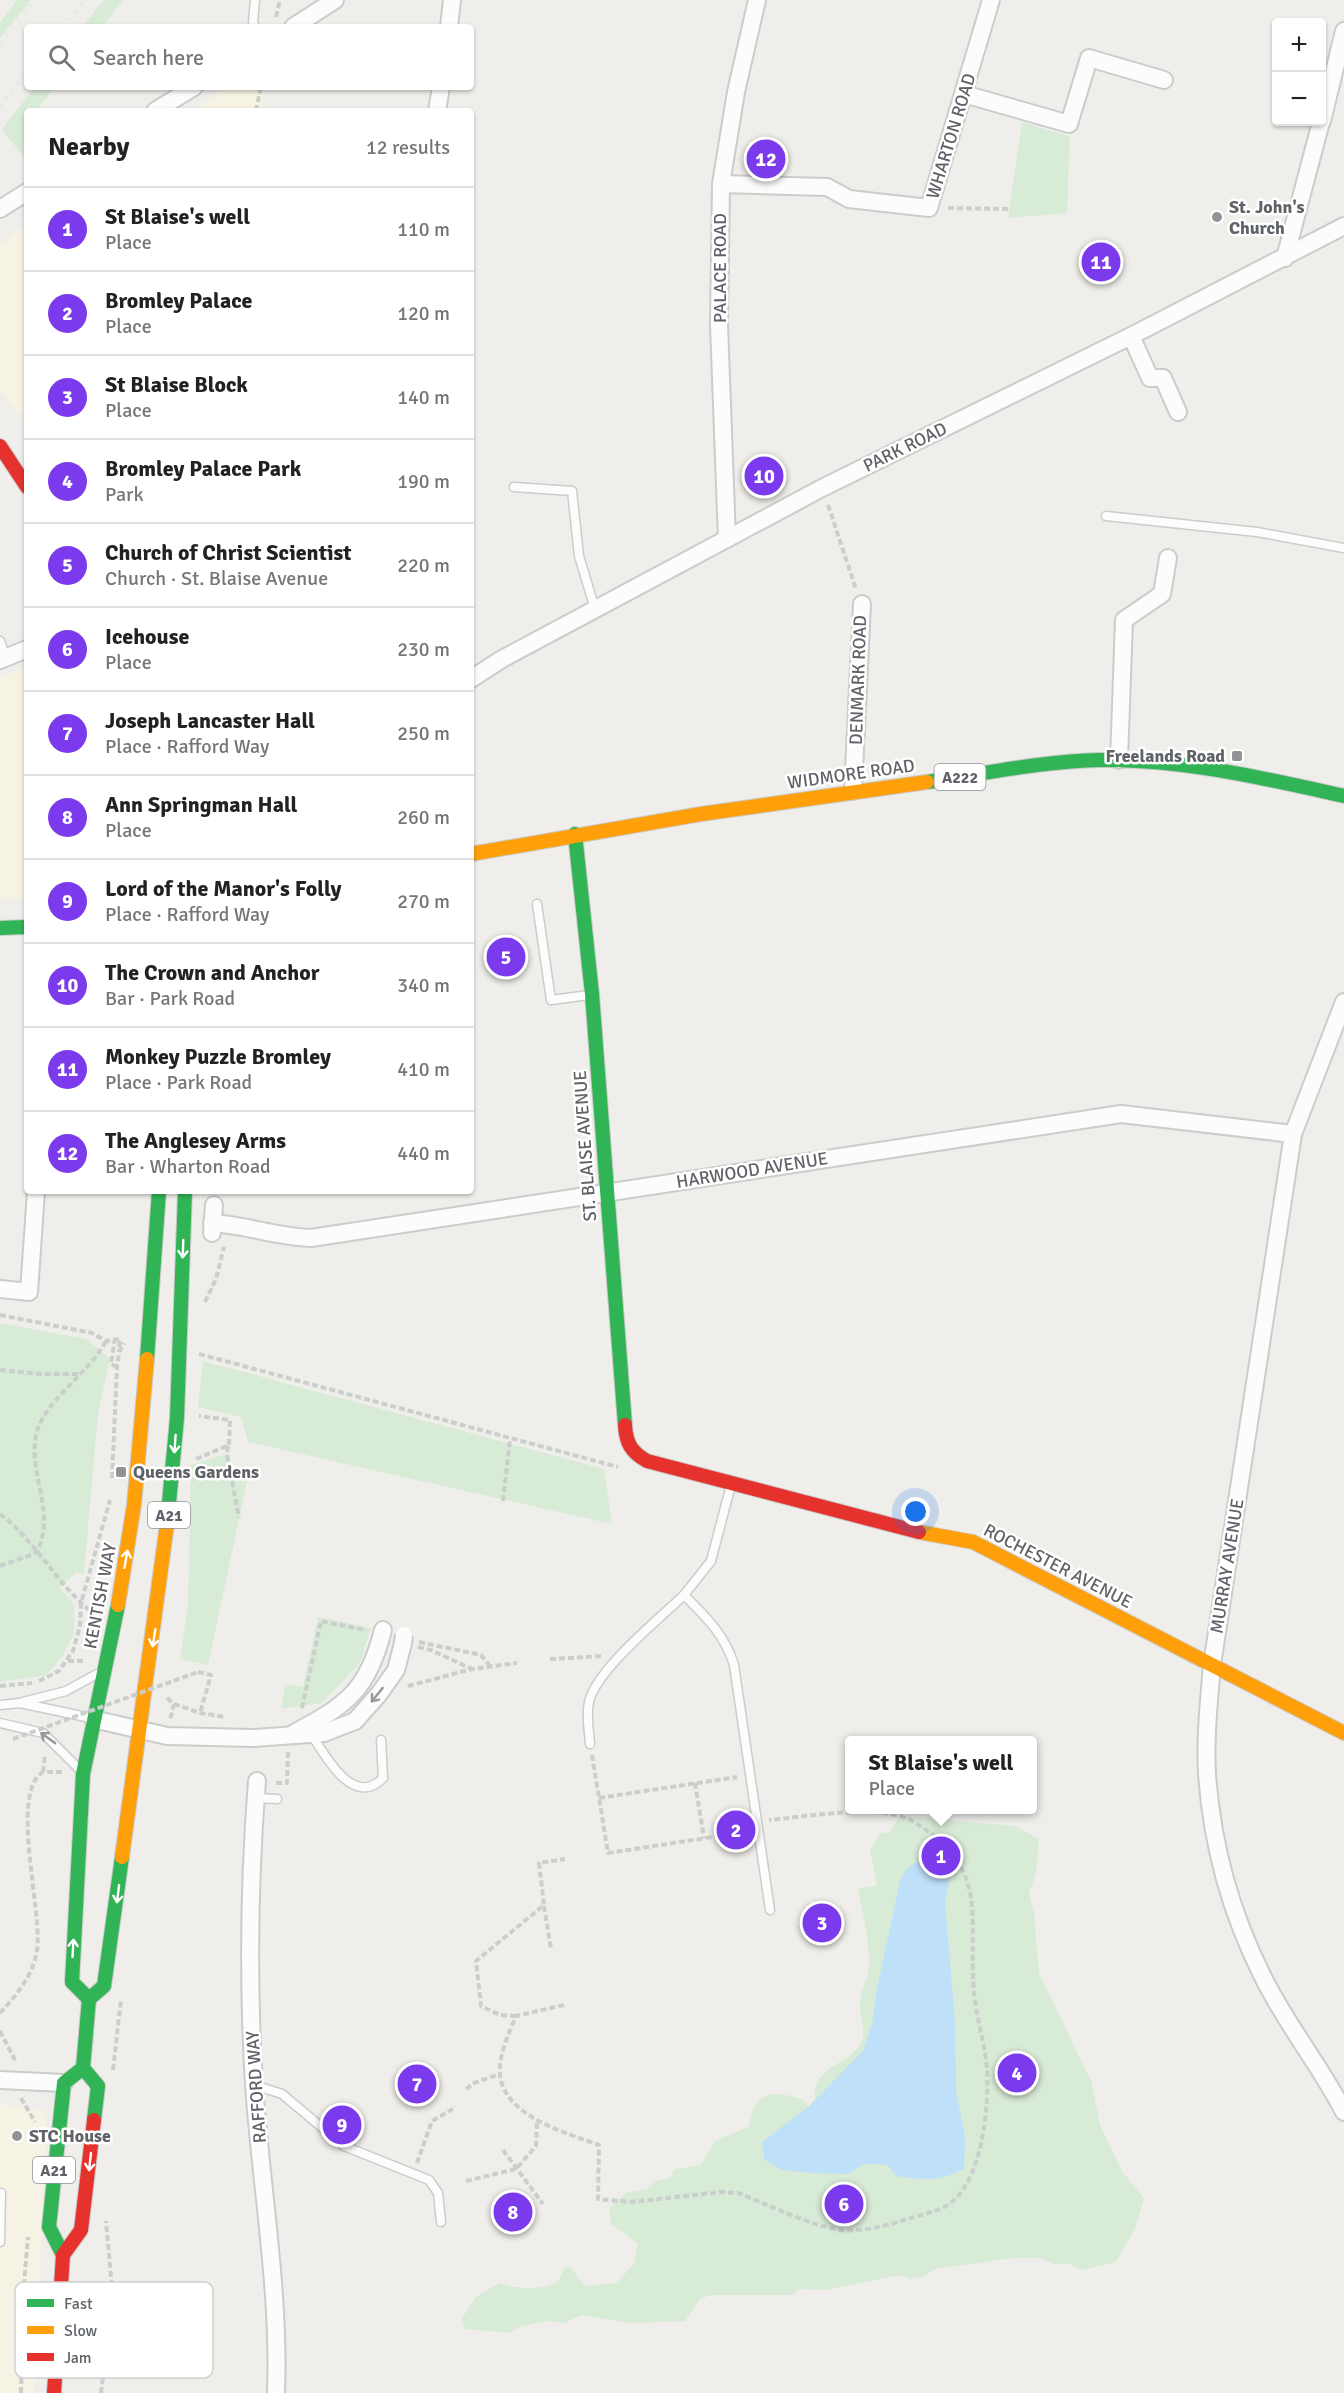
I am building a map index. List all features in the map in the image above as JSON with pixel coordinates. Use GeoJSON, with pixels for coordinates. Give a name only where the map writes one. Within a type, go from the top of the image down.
{"type":"FeatureCollection","features":[{"type":"Feature","properties":{"kind":"main road"},"geometry":{"type":"LineString","coordinates":[[0,446],[20,462]]}},
{"type":"Feature","properties":{"kind":"main road","name":"WIDMORE ROAD"},"geometry":{"type":"LineString","coordinates":[[474,853],[575,834],[853,791],[1066,764],[1119,760],[1201,766],[1344,796]]}},
{"type":"Feature","properties":{"kind":"main road","name":"ST. BLAISE AVENUE"},"geometry":{"type":"LineString","coordinates":[[575,834],[592,994],[626,1439],[633,1453]]}},
{"type":"Feature","properties":{"kind":"main road"},"geometry":{"type":"LineString","coordinates":[[0,928],[24,927]]}},
{"type":"Feature","properties":{"kind":"main road","name":"KENTISH WAY"},"geometry":{"type":"LineString","coordinates":[[89,1999],[72,1982],[83,1774],[113,1628],[138,1469],[159,1194]]}},
{"type":"Feature","properties":{"kind":"main road","name":"A21"},"geometry":{"type":"LineString","coordinates":[[89,1999],[104,1986],[115,1925],[139,1731],[159,1604],[173,1472],[185,1194]]}},
{"type":"Feature","properties":{"kind":"main road","name":"ROCHESTER AVENUE"},"geometry":{"type":"LineString","coordinates":[[633,1453],[647,1461],[907,1530],[973,1542],[1344,1733]]}},
{"type":"Feature","properties":{"kind":"main road"},"geometry":{"type":"LineString","coordinates":[[64,2083],[83,2068],[89,1999]]}},
{"type":"Feature","properties":{"kind":"main road","name":"A21"},"geometry":{"type":"LineString","coordinates":[[64,2083],[49,2227],[63,2255],[81,2230],[97,2097],[98,2086],[83,2068]]}},
{"type":"Feature","properties":{"kind":"main road"},"geometry":{"type":"LineString","coordinates":[[61,2282],[63,2255]]}},
{"type":"Feature","properties":{"kind":"main road"},"geometry":{"type":"LineString","coordinates":[[54,2393],[55,2378]]}},
{"type":"Feature","properties":{"kind":"street"},"geometry":{"type":"LineString","coordinates":[[297,24],[335,0]]}},
{"type":"Feature","properties":{"kind":"street"},"geometry":{"type":"LineString","coordinates":[[449,24],[452,0]]}},
{"type":"Feature","properties":{"kind":"street","name":"PALACE ROAD"},"geometry":{"type":"LineString","coordinates":[[727,539],[719,325],[721,184],[736,92],[757,0]]}},
{"type":"Feature","properties":{"kind":"street","name":"WHARTON ROAD"},"geometry":{"type":"LineString","coordinates":[[721,184],[827,187],[849,199],[929,208],[991,0]]}},
{"type":"Feature","properties":{"kind":"street"},"geometry":{"type":"LineString","coordinates":[[1326,101],[1344,31]]}},
{"type":"Feature","properties":{"kind":"street"},"geometry":{"type":"LineString","coordinates":[[964,94],[1069,124],[1089,58],[1164,80]]}},
{"type":"Feature","properties":{"kind":"street"},"geometry":{"type":"LineString","coordinates":[[160,108],[189,90]]}},
{"type":"Feature","properties":{"kind":"street"},"geometry":{"type":"LineString","coordinates":[[438,108],[440,90]]}},
{"type":"Feature","properties":{"kind":"street"},"geometry":{"type":"LineString","coordinates":[[1285,258],[1320,126]]}},
{"type":"Feature","properties":{"kind":"street"},"geometry":{"type":"LineString","coordinates":[[0,209],[24,194]]}},
{"type":"Feature","properties":{"kind":"street","name":"PARK ROAD"},"geometry":{"type":"LineString","coordinates":[[474,677],[595,609],[822,488],[1131,336],[1344,226]]}},
{"type":"Feature","properties":{"kind":"street"},"geometry":{"type":"LineString","coordinates":[[1131,336],[1150,378],[1163,378],[1178,412]]}},
{"type":"Feature","properties":{"kind":"street"},"geometry":{"type":"LineString","coordinates":[[1119,760],[1124,620],[1162,594],[1168,558]]}},
{"type":"Feature","properties":{"kind":"street","name":"DENMARK ROAD"},"geometry":{"type":"LineString","coordinates":[[853,791],[862,604]]}},
{"type":"Feature","properties":{"kind":"street"},"geometry":{"type":"LineString","coordinates":[[3,659],[24,650]]}},
{"type":"Feature","properties":{"kind":"street","name":"MURRAY AVENUE"},"geometry":{"type":"LineString","coordinates":[[1344,1002],[1293,1134],[1212,1665],[1207,1725],[1207,1775],[1223,1876],[1238,1922],[1262,1977],[1344,2112]]}},
{"type":"Feature","properties":{"kind":"street","name":"HARWOOD AVENUE"},"geometry":{"type":"LineString","coordinates":[[214,1205],[212,1228],[237,1224],[293,1237],[311,1238],[1120,1114],[1293,1134]]}},
{"type":"Feature","properties":{"kind":"street"},"geometry":{"type":"LineString","coordinates":[[0,1289],[30,1292],[36,1194]]}},
{"type":"Feature","properties":{"kind":"street"},"geometry":{"type":"LineString","coordinates":[[93,1719],[139,1731],[178,1736],[253,1738],[288,1736],[308,1730],[335,1711],[362,1685],[373,1665],[383,1630]]}},
{"type":"Feature","properties":{"kind":"street"},"geometry":{"type":"LineString","coordinates":[[308,1730],[324,1733],[355,1721],[396,1670],[403,1639]]}},
{"type":"Feature","properties":{"kind":"street","name":"RAFFORD WAY"},"geometry":{"type":"LineString","coordinates":[[257,1790],[250,1966],[254,2085],[274,2312],[276,2393]]}},
{"type":"Feature","properties":{"kind":"street"},"geometry":{"type":"LineString","coordinates":[[0,2080],[64,2083]]}},
{"type":"Feature","properties":{"kind":"lane"},"geometry":{"type":"LineString","coordinates":[[254,24],[255,0]]}},
{"type":"Feature","properties":{"kind":"lane"},"geometry":{"type":"LineString","coordinates":[[514,488],[572,491],[579,556],[595,609]]}},
{"type":"Feature","properties":{"kind":"lane"},"geometry":{"type":"LineString","coordinates":[[1106,516],[1257,532],[1344,548]]}},
{"type":"Feature","properties":{"kind":"lane"},"geometry":{"type":"LineString","coordinates":[[0,641],[3,659]]}},
{"type":"Feature","properties":{"kind":"lane"},"geometry":{"type":"LineString","coordinates":[[537,904],[551,1000],[592,994]]}},
{"type":"Feature","properties":{"kind":"lane"},"geometry":{"type":"LineString","coordinates":[[590,1744],[587,1713],[589,1700],[604,1675],[617,1660],[684,1595],[711,1561],[731,1483]]}},
{"type":"Feature","properties":{"kind":"lane"},"geometry":{"type":"LineString","coordinates":[[684,1595],[711,1621],[728,1646],[734,1665],[770,1910]]}},
{"type":"Feature","properties":{"kind":"lane"},"geometry":{"type":"LineString","coordinates":[[0,1705],[20,1703],[66,1691],[103,1670]]}},
{"type":"Feature","properties":{"kind":"lane"},"geometry":{"type":"LineString","coordinates":[[20,1703],[93,1719]]}},
{"type":"Feature","properties":{"kind":"lane"},"geometry":{"type":"LineString","coordinates":[[0,1723],[43,1733],[83,1774]]}},
{"type":"Feature","properties":{"kind":"lane"},"geometry":{"type":"LineString","coordinates":[[308,1730],[339,1776],[352,1785],[376,1785],[383,1778],[381,1740]]}},
{"type":"Feature","properties":{"kind":"lane"},"geometry":{"type":"LineString","coordinates":[[257,1790],[277,1799]]}},
{"type":"Feature","properties":{"kind":"lane"},"geometry":{"type":"LineString","coordinates":[[254,2085],[282,2094],[344,2146],[416,2172],[429,2180],[438,2193],[441,2222]]}},
{"type":"Feature","properties":{"kind":"lane"},"geometry":{"type":"LineString","coordinates":[[0,2242],[1,2193]]}},
{"type":"Feature","properties":{"kind":"path"},"geometry":{"type":"LineString","coordinates":[[257,108],[260,90]]}},
{"type":"Feature","properties":{"kind":"path"},"geometry":{"type":"LineString","coordinates":[[929,208],[1010,209]]}},
{"type":"Feature","properties":{"kind":"path"},"geometry":{"type":"LineString","coordinates":[[822,488],[862,604]]}},
{"type":"Feature","properties":{"kind":"path"},"geometry":{"type":"LineString","coordinates":[[203,1305],[216,1279],[221,1254],[237,1224]]}},
{"type":"Feature","properties":{"kind":"path"},"geometry":{"type":"LineString","coordinates":[[0,1315],[92,1333],[106,1341]]}},
{"type":"Feature","properties":{"kind":"path"},"geometry":{"type":"LineString","coordinates":[[115,1338],[111,1364],[117,1367]]}},
{"type":"Feature","properties":{"kind":"path"},"geometry":{"type":"LineString","coordinates":[[0,1566],[36,1553],[42,1543],[45,1517],[35,1443],[38,1429],[80,1374],[98,1357],[106,1341],[115,1338],[120,1339],[112,1484]]}},
{"type":"Feature","properties":{"kind":"path"},"geometry":{"type":"LineString","coordinates":[[119,1352],[125,1342]]}},
{"type":"Feature","properties":{"kind":"path"},"geometry":{"type":"LineString","coordinates":[[193,1351],[212,1359],[624,1469],[633,1453]]}},
{"type":"Feature","properties":{"kind":"path"},"geometry":{"type":"LineString","coordinates":[[0,1370],[40,1374],[80,1374]]}},
{"type":"Feature","properties":{"kind":"path"},"geometry":{"type":"LineString","coordinates":[[503,1501],[510,1440]]}},
{"type":"Feature","properties":{"kind":"path"},"geometry":{"type":"LineString","coordinates":[[229,1445],[227,1454],[239,1518]]}},
{"type":"Feature","properties":{"kind":"path"},"geometry":{"type":"LineString","coordinates":[[0,1686],[37,1682],[59,1671],[68,1661],[78,1638],[81,1603],[111,1496]]}},
{"type":"Feature","properties":{"kind":"path"},"geometry":{"type":"LineString","coordinates":[[0,1514],[20,1530],[36,1553],[81,1603],[113,1628]]}},
{"type":"Feature","properties":{"kind":"path"},"geometry":{"type":"LineString","coordinates":[[421,1648],[472,1669]]}},
{"type":"Feature","properties":{"kind":"path"},"geometry":{"type":"LineString","coordinates":[[461,1651],[481,1655],[490,1666]]}},
{"type":"Feature","properties":{"kind":"path"},"geometry":{"type":"LineString","coordinates":[[550,1659],[599,1655],[617,1660]]}},
{"type":"Feature","properties":{"kind":"path"},"geometry":{"type":"LineString","coordinates":[[68,1661],[85,1660]]}},
{"type":"Feature","properties":{"kind":"path"},"geometry":{"type":"LineString","coordinates":[[13,1739],[198,1672],[211,1675],[200,1713]]}},
{"type":"Feature","properties":{"kind":"path"},"geometry":{"type":"LineString","coordinates":[[257,1790],[287,1783],[288,1736]]}},
{"type":"Feature","properties":{"kind":"path"},"geometry":{"type":"LineString","coordinates":[[590,1744],[608,1853],[704,1838],[757,1826],[871,1814]]}},
{"type":"Feature","properties":{"kind":"path"},"geometry":{"type":"LineString","coordinates":[[0,2013],[28,1976],[37,1952],[28,1822],[33,1780],[42,1772],[47,1746]]}},
{"type":"Feature","properties":{"kind":"path"},"geometry":{"type":"LineString","coordinates":[[42,1772],[68,1773]]}},
{"type":"Feature","properties":{"kind":"path"},"geometry":{"type":"LineString","coordinates":[[599,1798],[749,1775]]}},
{"type":"Feature","properties":{"kind":"path"},"geometry":{"type":"LineString","coordinates":[[695,1784],[704,1838]]}},
{"type":"Feature","properties":{"kind":"path"},"geometry":{"type":"LineString","coordinates":[[516,2016],[505,2047],[500,2074],[512,2099],[537,2119],[599,2145],[598,2199],[632,2202],[721,2192],[738,2193],[838,2229],[862,2230],[890,2225],[946,2206],[962,2192],[972,2174],[984,2124],[987,2067],[974,1991],[973,1922],[969,1889],[963,1867],[952,1852],[910,1820],[895,1814]]}},
{"type":"Feature","properties":{"kind":"path"},"geometry":{"type":"LineString","coordinates":[[551,1949],[539,1863],[565,1859]]}},
{"type":"Feature","properties":{"kind":"path"},"geometry":{"type":"LineString","coordinates":[[544,1905],[476,1961],[481,2006],[500,2015],[516,2016],[564,2005]]}},
{"type":"Feature","properties":{"kind":"path"},"geometry":{"type":"LineString","coordinates":[[0,2031],[20,2069]]}},
{"type":"Feature","properties":{"kind":"path"},"geometry":{"type":"LineString","coordinates":[[466,2089],[474,2083],[500,2074]]}},
{"type":"Feature","properties":{"kind":"path"},"geometry":{"type":"LineString","coordinates":[[19,2095],[35,2120],[36,2129]]}},
{"type":"Feature","properties":{"kind":"path"},"geometry":{"type":"LineString","coordinates":[[416,2172],[432,2121],[456,2107]]}},
{"type":"Feature","properties":{"kind":"path"},"geometry":{"type":"LineString","coordinates":[[466,2181],[516,2169],[536,2146],[537,2119]]}},
{"type":"Feature","properties":{"kind":"path"},"geometry":{"type":"LineString","coordinates":[[503,2150],[543,2204]]}},
{"type":"Feature","properties":{"kind":"path"},"geometry":{"type":"LineString","coordinates":[[24,2282],[29,2228]]}},
{"type":"Feature","properties":{"kind":"path"},"geometry":{"type":"LineString","coordinates":[[21,2378],[21,2393]]}},
{"type":"Feature","properties":{"kind":"shaded area"},"geometry":{"type":"Polygon","coordinates":[[[223,90],[264,90],[262,108],[196,108],[223,90]]]}},
{"type":"Feature","properties":{"kind":"shaded area"},"geometry":{"type":"Polygon","coordinates":[[[24,228],[24,419],[0,390],[0,244],[24,228]]]}},
{"type":"Feature","properties":{"kind":"shaded area"},"geometry":{"type":"Polygon","coordinates":[[[24,668],[24,899],[0,899],[0,678],[24,668]]]}},
{"type":"Feature","properties":{"kind":"shaded area"},"geometry":{"type":"Polygon","coordinates":[[[0,2104],[47,2112],[39,2282],[15,2282],[15,2378],[35,2378],[34,2393],[0,2393],[0,2104]]]}},
{"type":"Feature","properties":{"kind":"green space"},"geometry":{"type":"Polygon","coordinates":[[[17,0],[31,0],[0,38],[0,23],[17,0]]]}},
{"type":"Feature","properties":{"kind":"green space"},"geometry":{"type":"Polygon","coordinates":[[[104,0],[123,0],[104,24],[84,24],[104,0]]]}},
{"type":"Feature","properties":{"kind":"green space"},"geometry":{"type":"Polygon","coordinates":[[[33,90],[53,90],[38,108],[24,108],[24,157],[2,129],[33,90]]]}},
{"type":"Feature","properties":{"kind":"green space"},"geometry":{"type":"Polygon","coordinates":[[[1022,122],[1070,137],[1067,213],[1008,218],[1022,122]]]}},
{"type":"Feature","properties":{"kind":"green space","name":"Queens Gardens"},"geometry":{"type":"Polygon","coordinates":[[[0,1323],[86,1339],[110,1359],[98,1413],[84,1574],[76,1572],[60,1588],[74,1605],[74,1634],[62,1657],[46,1675],[0,1682],[0,1323]]]}},
{"type":"Feature","properties":{"kind":"green space"},"geometry":{"type":"Polygon","coordinates":[[[203,1361],[604,1469],[612,1524],[248,1442],[241,1417],[198,1407],[203,1361]]]}},
{"type":"Feature","properties":{"kind":"green space"},"geometry":{"type":"Polygon","coordinates":[[[227,1454],[233,1481],[247,1481],[208,1665],[180,1659],[188,1605],[191,1465],[227,1454]]]}},
{"type":"Feature","properties":{"kind":"green space"},"geometry":{"type":"Polygon","coordinates":[[[318,1617],[371,1628],[360,1663],[322,1703],[281,1709],[285,1684],[303,1687],[318,1617]]]}},
{"type":"Feature","properties":{"kind":"green space"},"geometry":{"type":"Polygon","coordinates":[[[900,1816],[1015,1826],[1039,1839],[1036,1873],[1029,1893],[1034,1913],[1039,1973],[1091,2081],[1100,2125],[1122,2171],[1144,2199],[1135,2229],[1116,2262],[1081,2270],[1069,2264],[1054,2264],[1040,2258],[1013,2258],[935,2269],[925,2276],[910,2279],[900,2275],[826,2290],[800,2289],[792,2295],[711,2295],[700,2299],[685,2321],[630,2323],[581,2315],[565,2323],[547,2321],[519,2327],[510,2333],[465,2329],[462,2318],[477,2296],[500,2283],[521,2287],[552,2285],[560,2278],[564,2269],[570,2267],[585,2286],[616,2283],[634,2264],[638,2244],[611,2224],[609,2208],[627,2192],[646,2190],[656,2181],[669,2178],[675,2169],[701,2165],[715,2141],[749,2127],[753,2110],[758,2101],[764,2097],[777,2094],[806,2101],[811,2112],[810,2130],[790,2150],[797,2156],[836,2164],[865,2151],[898,2154],[928,2170],[942,2172],[951,2164],[956,2154],[945,2052],[948,2035],[941,1992],[946,1965],[943,1956],[944,1938],[940,1925],[941,1881],[935,1873],[920,1878],[906,1911],[893,1963],[901,2001],[900,2013],[876,2078],[835,2106],[817,2106],[815,2093],[817,2083],[823,2075],[849,2056],[862,2041],[864,2031],[860,2000],[868,1970],[869,1952],[858,1888],[877,1886],[870,1850],[880,1833],[890,1832],[900,1816]]]}},
{"type":"Feature","properties":{"kind":"water"},"geometry":{"type":"Polygon","coordinates":[[[934,1860],[943,1864],[949,1881],[945,1903],[955,2022],[956,2090],[965,2137],[964,2169],[945,2177],[930,2179],[896,2176],[888,2165],[864,2164],[848,2174],[782,2170],[764,2159],[762,2142],[808,2107],[863,2051],[873,2020],[876,1993],[900,1881],[913,1864],[934,1860]]]}},
{"type":"Feature","properties":{"kind":"railway"},"geometry":{"type":"LineString","coordinates":[[0,43],[35,0]]}},
{"type":"Feature","properties":{"kind":"railway"},"geometry":{"type":"LineString","coordinates":[[65,24],[84,0]]}},
{"type":"Feature","properties":{"kind":"railway"},"geometry":{"type":"LineString","coordinates":[[0,106],[24,76]]}},
{"type":"Feature","properties":{"kind":"traffic: fast"},"geometry":{"type":"LineString","coordinates":[[927,782],[1057,763],[1100,760],[1131,761],[1223,771],[1344,796]]}},
{"type":"Feature","properties":{"kind":"traffic: fast"},"geometry":{"type":"LineString","coordinates":[[575,834],[592,994],[625,1425]]}},
{"type":"Feature","properties":{"kind":"traffic: fast"},"geometry":{"type":"LineString","coordinates":[[0,928],[24,927]]}},
{"type":"Feature","properties":{"kind":"traffic: fast"},"geometry":{"type":"LineString","coordinates":[[147,1359],[159,1194]]}},
{"type":"Feature","properties":{"kind":"traffic: fast"},"geometry":{"type":"LineString","coordinates":[[167,1524],[177,1418],[185,1194]]}},
{"type":"Feature","properties":{"kind":"traffic: fast"},"geometry":{"type":"LineString","coordinates":[[89,1999],[72,1982],[83,1774],[118,1605]]}},
{"type":"Feature","properties":{"kind":"traffic: fast"},"geometry":{"type":"LineString","coordinates":[[94,2120],[98,2086],[83,2068],[89,1999],[104,1986],[122,1857]]}},
{"type":"Feature","properties":{"kind":"traffic: fast"},"geometry":{"type":"LineString","coordinates":[[63,2255],[49,2227],[64,2083],[83,2068]]}},
{"type":"Feature","properties":{"kind":"traffic: slow"},"geometry":{"type":"LineString","coordinates":[[474,853],[701,814],[927,782]]}},
{"type":"Feature","properties":{"kind":"traffic: slow"},"geometry":{"type":"LineString","coordinates":[[118,1605],[134,1505],[147,1359]]}},
{"type":"Feature","properties":{"kind":"traffic: slow"},"geometry":{"type":"LineString","coordinates":[[122,1857],[167,1524]]}},
{"type":"Feature","properties":{"kind":"traffic: slow"},"geometry":{"type":"LineString","coordinates":[[919,1532],[973,1542],[1344,1733]]}},
{"type":"Feature","properties":{"kind":"traffic: jam"},"geometry":{"type":"LineString","coordinates":[[0,446],[24,482]]}},
{"type":"Feature","properties":{"kind":"traffic: jam"},"geometry":{"type":"LineString","coordinates":[[625,1425],[630,1446],[647,1461],[919,1532]]}},
{"type":"Feature","properties":{"kind":"traffic: jam"},"geometry":{"type":"LineString","coordinates":[[61,2282],[63,2255],[81,2230],[94,2120]]}},
{"type":"Feature","properties":{"kind":"traffic: jam"},"geometry":{"type":"LineString","coordinates":[[54,2393],[55,2378]]}},
{"type":"Feature","properties":{"kind":"place","name":"The Anglesey Arms"},"geometry":{"type":"Point","coordinates":[766,159]}},
{"type":"Feature","properties":{"kind":"place","name":"St. John's Church"},"geometry":{"type":"Point","coordinates":[1217,217]}},
{"type":"Feature","properties":{"kind":"place","name":"Monkey Puzzle Bromley"},"geometry":{"type":"Point","coordinates":[1101,262]}},
{"type":"Feature","properties":{"kind":"place","name":"The Crown and Anchor"},"geometry":{"type":"Point","coordinates":[764,476]}},
{"type":"Feature","properties":{"kind":"place","name":"Freelands Road"},"geometry":{"type":"Point","coordinates":[1237,756]}},
{"type":"Feature","properties":{"kind":"place","name":"Church of Christ Scientist"},"geometry":{"type":"Point","coordinates":[506,957]}},
{"type":"Feature","properties":{"kind":"place","name":"Queens Gardens"},"geometry":{"type":"Point","coordinates":[121,1472]}},
{"type":"Feature","properties":{"kind":"place","name":"Bromley Palace"},"geometry":{"type":"Point","coordinates":[736,1830]}},
{"type":"Feature","properties":{"kind":"place","name":"St Blaise's well"},"geometry":{"type":"Point","coordinates":[941,1856]}},
{"type":"Feature","properties":{"kind":"place","name":"St Blaise Block"},"geometry":{"type":"Point","coordinates":[822,1923]}},
{"type":"Feature","properties":{"kind":"place","name":"Bromley Palace Park"},"geometry":{"type":"Point","coordinates":[1017,2073]}},
{"type":"Feature","properties":{"kind":"place","name":"Joseph Lancaster Hall"},"geometry":{"type":"Point","coordinates":[417,2084]}},
{"type":"Feature","properties":{"kind":"place","name":"Lord of the Manor's Folly"},"geometry":{"type":"Point","coordinates":[342,2125]}},
{"type":"Feature","properties":{"kind":"place","name":"STC House"},"geometry":{"type":"Point","coordinates":[17,2136]}},
{"type":"Feature","properties":{"kind":"place","name":"Icehouse"},"geometry":{"type":"Point","coordinates":[844,2204]}},
{"type":"Feature","properties":{"kind":"place","name":"Ann Springman Hall"},"geometry":{"type":"Point","coordinates":[513,2212]}}]}
